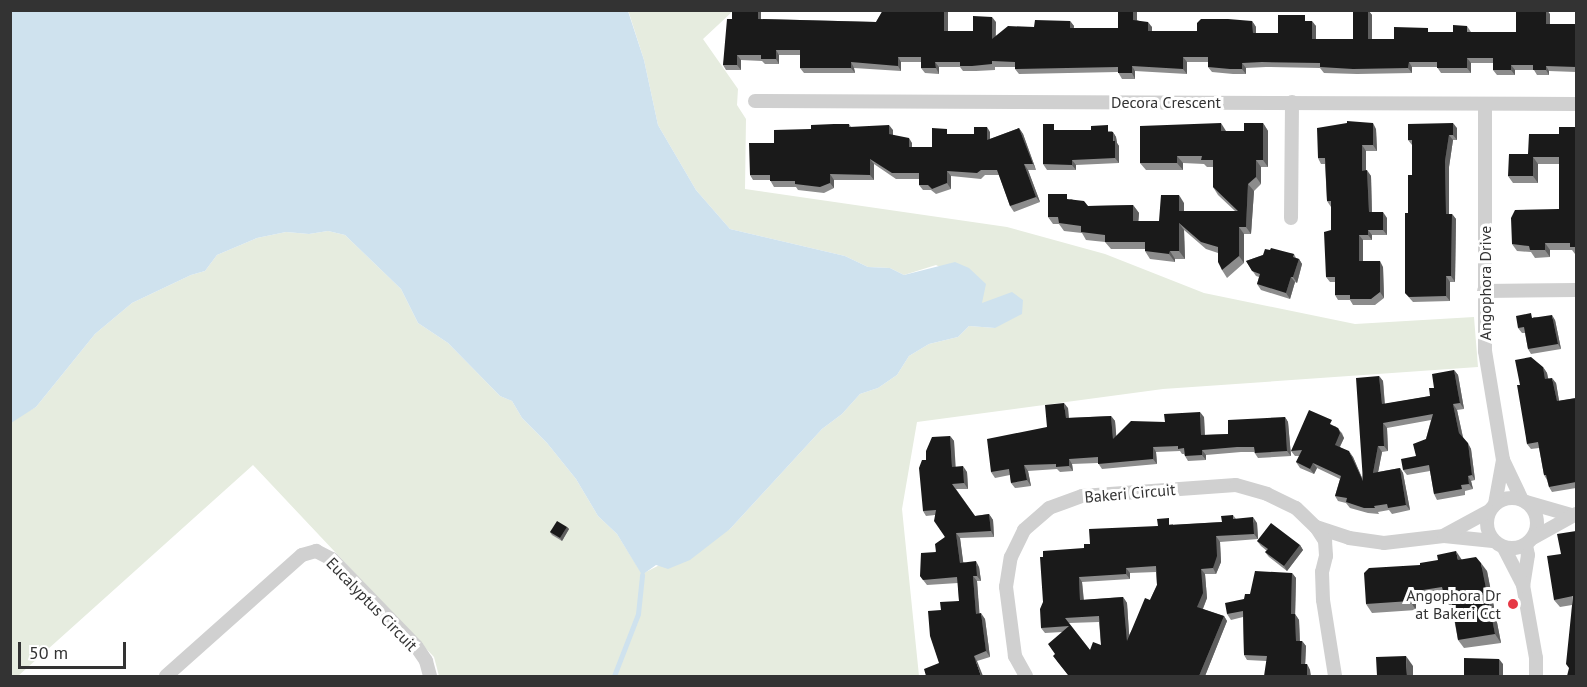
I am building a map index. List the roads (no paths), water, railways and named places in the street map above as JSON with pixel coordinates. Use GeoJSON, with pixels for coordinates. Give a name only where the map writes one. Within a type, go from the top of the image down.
{"type":"FeatureCollection","features":[{"type":"Feature","properties":{"kind":"street","name":"Decora Crescent"},"geometry":{"type":"LineString","coordinates":[[755,101],[1576,104]]}},
{"type":"Feature","properties":{"kind":"street"},"geometry":{"type":"LineString","coordinates":[[1291,218],[1292,102]]}},
{"type":"Feature","properties":{"kind":"street","name":"Angophora Drive"},"geometry":{"type":"LineString","coordinates":[[1485,104],[1485,351],[1503,460],[1524,501]]}},
{"type":"Feature","properties":{"kind":"street"},"geometry":{"type":"LineString","coordinates":[[1484,291],[1576,291]]}},
{"type":"Feature","properties":{"kind":"street","name":"Angophora Drive"},"geometry":{"type":"LineString","coordinates":[[1492,507],[1503,460]]}},
{"type":"Feature","properties":{"kind":"street","name":"Bakeri Circuit"},"geometry":{"type":"LineString","coordinates":[[1026,676],[1016,656],[1006,587],[1011,557],[1024,530],[1049,508],[1082,496],[1236,485],[1267,494],[1296,508],[1316,527],[1349,538],[1384,543],[1444,536],[1498,545]]}},
{"type":"Feature","properties":{"kind":"street"},"geometry":{"type":"LineString","coordinates":[[1523,585],[1486,527],[1492,507],[1504,499],[1524,501],[1574,514]]}},
{"type":"Feature","properties":{"kind":"street"},"geometry":{"type":"LineString","coordinates":[[1524,501],[1537,518],[1530,542],[1523,585],[1536,658],[1536,676]]}},
{"type":"Feature","properties":{"kind":"street","name":"Bakeri Circuit"},"geometry":{"type":"LineString","coordinates":[[1444,536],[1492,507]]}},
{"type":"Feature","properties":{"kind":"street"},"geometry":{"type":"LineString","coordinates":[[1498,545],[1512,549],[1530,542],[1574,514]]}},
{"type":"Feature","properties":{"kind":"street"},"geometry":{"type":"LineString","coordinates":[[1316,527],[1325,541],[1323,600],[1335,676]]}},
{"type":"Feature","properties":{"kind":"street","name":"Eucalyptus Circuit"},"geometry":{"type":"LineString","coordinates":[[166,676],[302,555],[316,551],[332,559],[416,646],[426,661],[430,676]]}},
{"type":"Feature","properties":{"kind":"water"},"geometry":{"type":"Polygon","coordinates":[[[11,10],[628,11],[644,60],[658,125],[696,190],[730,229],[845,256],[868,267],[890,268],[904,275],[955,262],[969,268],[986,284],[982,303],[1012,292],[1023,300],[1022,314],[995,328],[969,326],[958,337],[929,344],[909,356],[897,375],[878,388],[860,394],[842,414],[822,429],[730,529],[690,560],[668,569],[656,565],[642,575],[617,534],[598,516],[576,479],[547,443],[522,418],[512,401],[500,396],[448,343],[418,323],[401,289],[345,235],[328,231],[309,234],[286,232],[257,238],[217,255],[205,271],[191,275],[132,303],[95,334],[36,407],[11,423],[11,10]]]}},
{"type":"Feature","properties":{"kind":"waterway"},"geometry":{"type":"LineString","coordinates":[[614,676],[638,614],[642,575]]}},
{"type":"Feature","properties":{"kind":"place","name":"Angophora Dr at Bakeri Cct"},"geometry":{"type":"Point","coordinates":[1513,604]}}]}
